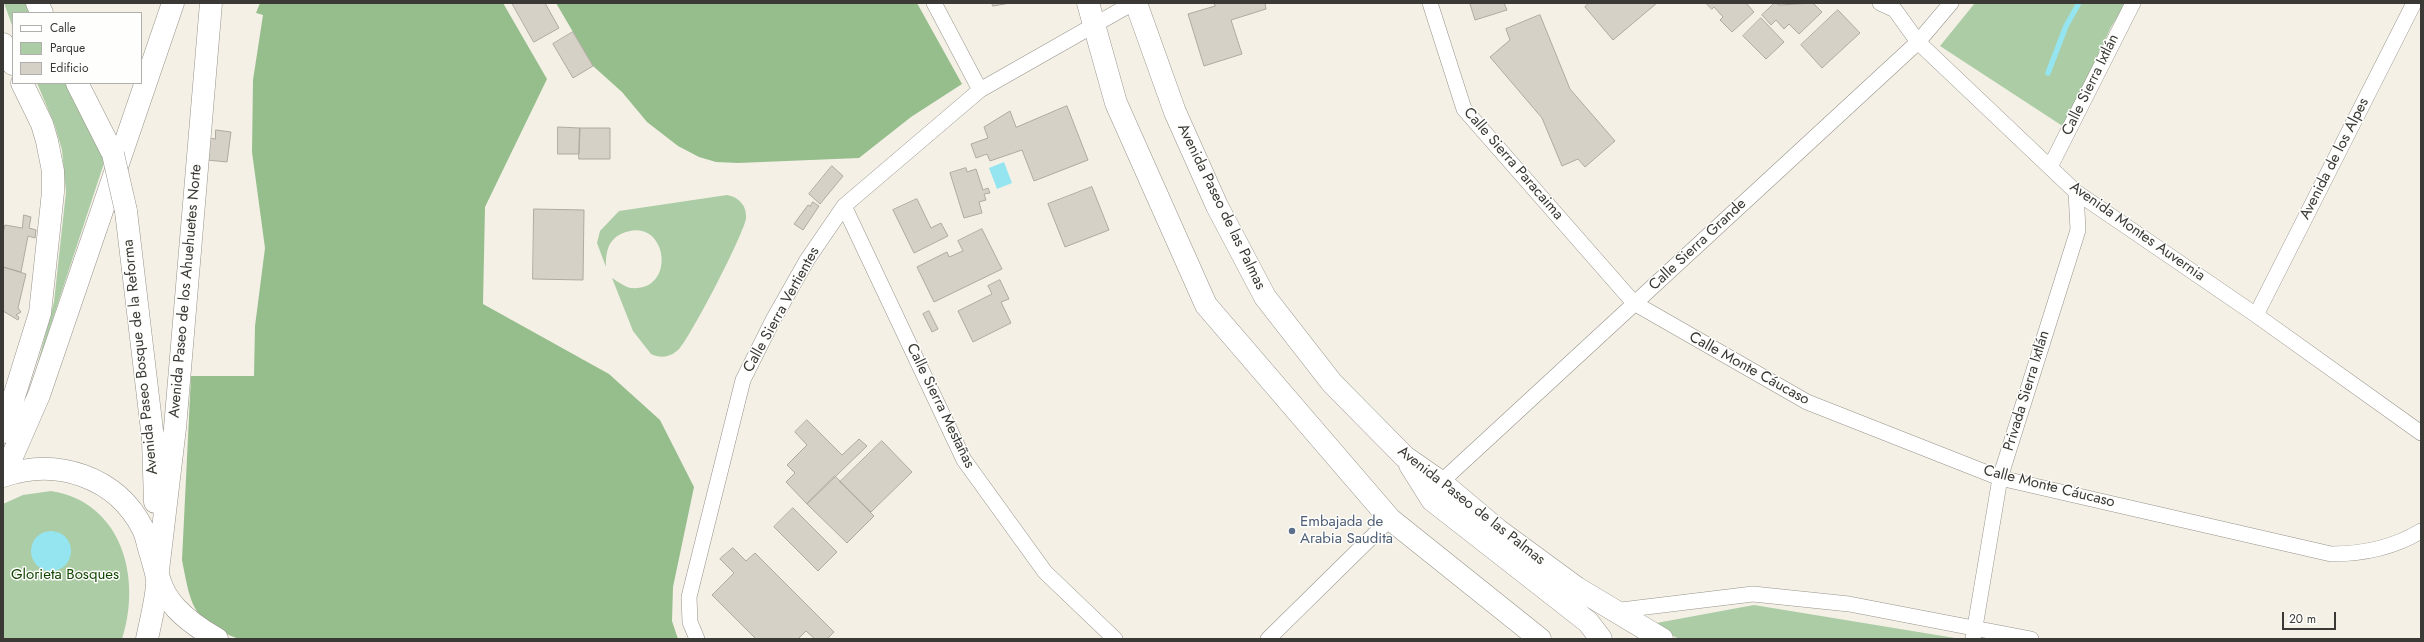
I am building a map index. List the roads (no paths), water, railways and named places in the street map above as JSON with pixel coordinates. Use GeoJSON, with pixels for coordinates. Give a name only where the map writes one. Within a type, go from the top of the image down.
{"type":"FeatureCollection","features":[{"type":"Feature","properties":{"kind":"main road"},"geometry":{"type":"LineString","coordinates":[[37,3],[42,12]]}},
{"type":"Feature","properties":{"kind":"main road"},"geometry":{"type":"LineString","coordinates":[[3,476],[39,395],[173,3]]}},
{"type":"Feature","properties":{"kind":"main road","name":"Avenida Paseo de los Ahuehuetes Norte"},"geometry":{"type":"LineString","coordinates":[[157,580],[175,428],[211,3]]}},
{"type":"Feature","properties":{"kind":"main road"},"geometry":{"type":"LineString","coordinates":[[1088,3],[1093,28],[1116,103],[1206,305],[1390,519],[1533,638]]}},
{"type":"Feature","properties":{"kind":"main road","name":"Avenida Paseo de las Palmas"},"geometry":{"type":"LineString","coordinates":[[1136,3],[1175,112],[1196,163],[1265,296],[1332,383],[1405,457],[1441,482],[1498,530],[1612,611],[1662,639]]}},
{"type":"Feature","properties":{"kind":"main road"},"geometry":{"type":"LineString","coordinates":[[3,44],[12,62]]}},
{"type":"Feature","properties":{"kind":"main road"},"geometry":{"type":"LineString","coordinates":[[3,432],[40,313],[53,192],[53,171],[47,141],[42,124],[22,84]]}},
{"type":"Feature","properties":{"kind":"main road","name":"Avenida Paseo Bosque de la Reforma"},"geometry":{"type":"LineString","coordinates":[[77,84],[112,154],[126,211],[153,439],[157,580]]}},
{"type":"Feature","properties":{"kind":"main road"},"geometry":{"type":"LineString","coordinates":[[1405,457],[1432,500],[1588,622],[1601,639]]}},
{"type":"Feature","properties":{"kind":"main road"},"geometry":{"type":"LineString","coordinates":[[3,476],[31,468],[61,470],[89,478],[112,490],[129,506],[144,531],[157,580],[174,607],[187,619],[216,639]]}},
{"type":"Feature","properties":{"kind":"main road"},"geometry":{"type":"LineString","coordinates":[[147,639],[157,580]]}},
{"type":"Feature","properties":{"kind":"street"},"geometry":{"type":"LineString","coordinates":[[934,3],[980,90]]}},
{"type":"Feature","properties":{"kind":"street","name":"Calle Sierra Vertientes"},"geometry":{"type":"LineString","coordinates":[[697,639],[690,622],[689,597],[743,380],[773,320],[807,260],[844,206],[980,90],[1093,28],[1133,3]]}},
{"type":"Feature","properties":{"kind":"street","name":"Calle Sierra Paracaima"},"geometry":{"type":"LineString","coordinates":[[1430,3],[1464,109],[1634,304]]}},
{"type":"Feature","properties":{"kind":"street","name":"Avenida Montes Auvernia"},"geometry":{"type":"LineString","coordinates":[[1880,3],[1895,6],[1918,42],[2076,192],[2256,315],[2421,433]]}},
{"type":"Feature","properties":{"kind":"street","name":"Calle Sierra Grande"},"geometry":{"type":"LineString","coordinates":[[1441,482],[1918,42],[1951,3]]}},
{"type":"Feature","properties":{"kind":"street","name":"Calle Sierra Ixtlán"},"geometry":{"type":"LineString","coordinates":[[2050,167],[2114,35],[2133,3]]}},
{"type":"Feature","properties":{"kind":"street","name":"Avenida de los Alpes"},"geometry":{"type":"LineString","coordinates":[[2256,315],[2414,3]]}},
{"type":"Feature","properties":{"kind":"street","name":"Privada Sierra Ixtlán"},"geometry":{"type":"LineString","coordinates":[[1974,634],[2000,478],[2078,230],[2076,192]]}},
{"type":"Feature","properties":{"kind":"street","name":"Calle Sierra Mestañas"},"geometry":{"type":"LineString","coordinates":[[844,206],[964,460],[1045,572],[1115,639]]}},
{"type":"Feature","properties":{"kind":"street","name":"Calle Monte Cáucaso"},"geometry":{"type":"LineString","coordinates":[[1634,304],[1807,402],[2000,478],[2331,554],[2351,554],[2377,550],[2403,541],[2421,531]]}},
{"type":"Feature","properties":{"kind":"street"},"geometry":{"type":"LineString","coordinates":[[1268,639],[1390,519]]}},
{"type":"Feature","properties":{"kind":"street"},"geometry":{"type":"LineString","coordinates":[[1612,611],[1753,594],[1850,604],[1974,634],[2031,639]]}},
{"type":"Feature","properties":{"kind":"water"},"geometry":{"type":"Polygon","coordinates":[[[1004,162],[1012,183],[997,189],[989,168],[1004,162]]]}},
{"type":"Feature","properties":{"kind":"water"},"geometry":{"type":"Polygon","coordinates":[[[55,531],[62,534],[68,540],[71,551],[70,559],[62,568],[55,571],[47,571],[40,568],[32,559],[31,547],[34,540],[43,532],[55,531]]]}},
{"type":"Feature","properties":{"kind":"waterway"},"geometry":{"type":"LineString","coordinates":[[2048,73],[2066,26],[2079,3]]}},
{"type":"Feature","properties":{"kind":"place","name":"Embajada de Arabia Saudita"},"geometry":{"type":"Point","coordinates":[1292,531]}},
{"type":"Feature","properties":{"kind":"park label","name":"Glorieta Bosques"},"geometry":{"type":"Point","coordinates":[65,575]}}]}
